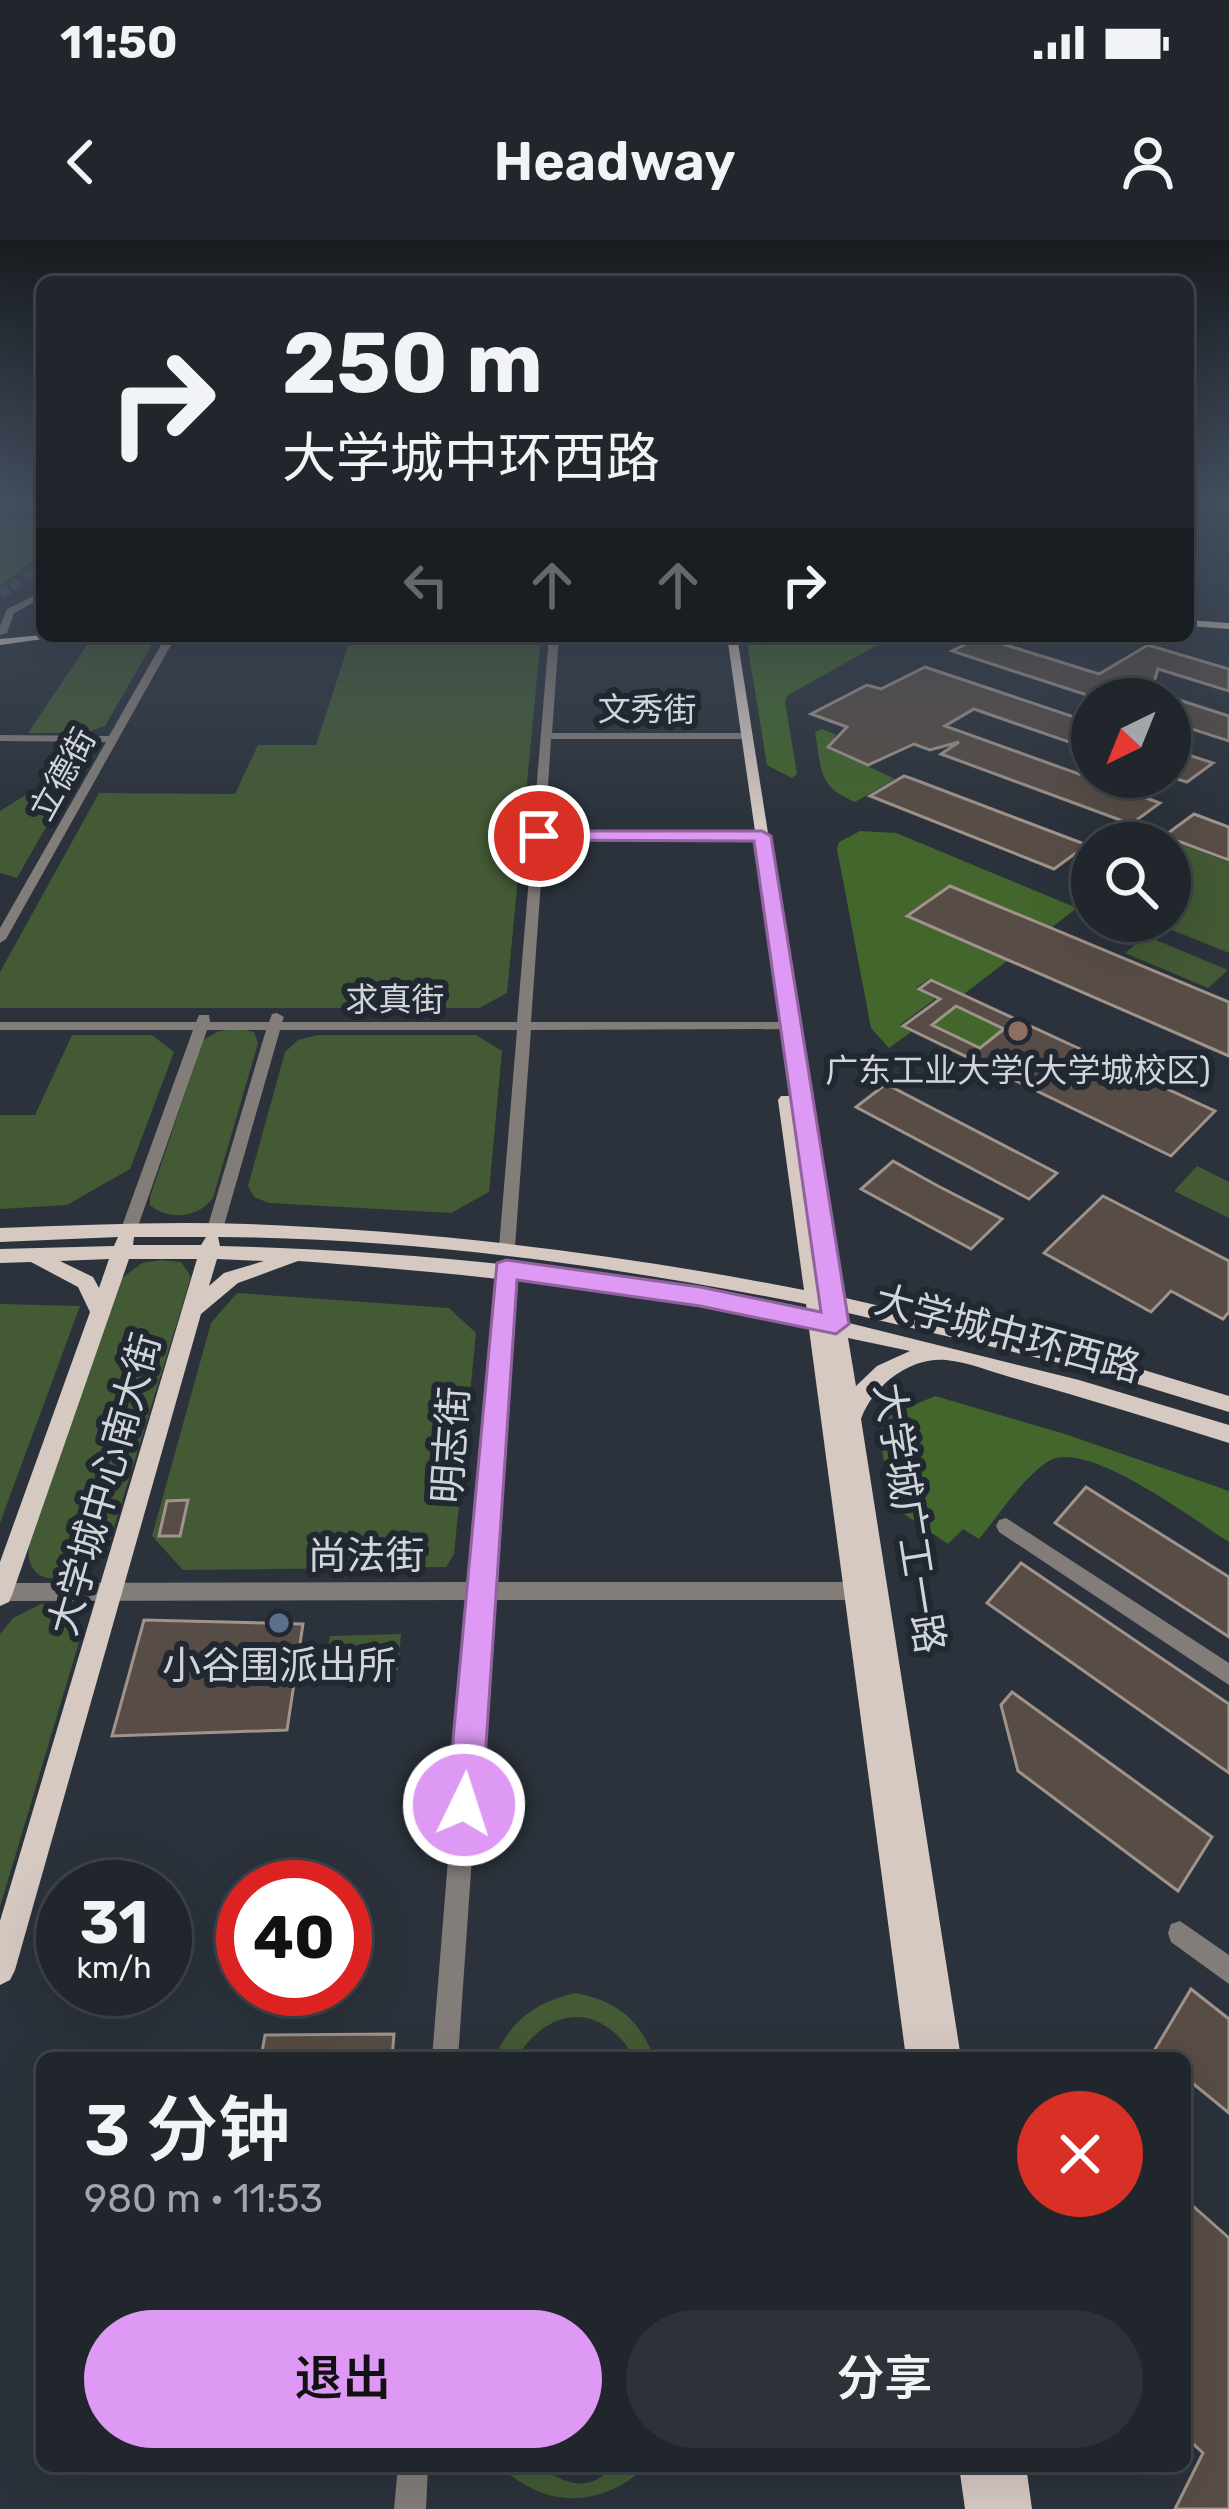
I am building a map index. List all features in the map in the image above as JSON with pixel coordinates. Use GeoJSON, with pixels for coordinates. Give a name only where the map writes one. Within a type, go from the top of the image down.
{"type":"FeatureCollection","features":[{"type":"Feature","properties":{"kind":"main road"},"geometry":{"type":"LineString","coordinates":[[1194,627],[1229,630]]}},
{"type":"Feature","properties":{"kind":"main road"},"geometry":{"type":"LineString","coordinates":[[1,639],[36,630]]}},
{"type":"Feature","properties":{"kind":"main road"},"geometry":{"type":"LineString","coordinates":[[1,639],[36,637]]}},
{"type":"Feature","properties":{"kind":"main road","name":"大学城广工一路"},"geometry":{"type":"LineString","coordinates":[[728,642],[866,1590],[945,2052]]}},
{"type":"Feature","properties":{"kind":"main road","name":"大学城中环西路"},"geometry":{"type":"LineString","coordinates":[[126,1240],[355,1234],[506,1258],[958,1354],[1229,1434]]}},
{"type":"Feature","properties":{"kind":"main road"},"geometry":{"type":"LineString","coordinates":[[0,1235],[126,1240]]}},
{"type":"Feature","properties":{"kind":"main road"},"geometry":{"type":"LineString","coordinates":[[10,1256],[126,1240]]}},
{"type":"Feature","properties":{"kind":"main road","name":"大学城中心南大街"},"geometry":{"type":"LineString","coordinates":[[0,1593],[126,1240]]}},
{"type":"Feature","properties":{"kind":"main road","name":"大学城中环西路"},"geometry":{"type":"LineString","coordinates":[[212,1240],[316,1254],[631,1263],[823,1298],[1086,1358],[1229,1404]]}},
{"type":"Feature","properties":{"kind":"main road","name":"大学城中心南大街"},"geometry":{"type":"LineString","coordinates":[[0,1970],[212,1240]]}},
{"type":"Feature","properties":{"kind":"main road"},"geometry":{"type":"LineString","coordinates":[[190,1318],[208,1294],[231,1278],[316,1254]]}},
{"type":"Feature","properties":{"kind":"main road"},"geometry":{"type":"LineString","coordinates":[[10,1256],[77,1275],[92,1287],[100,1311]]}},
{"type":"Feature","properties":{"kind":"main road","name":"大学城广工一路"},"geometry":{"type":"LineString","coordinates":[[827,1323],[850,1419],[920,2052]]}},
{"type":"Feature","properties":{"kind":"main road"},"geometry":{"type":"LineString","coordinates":[[850,1419],[860,1394],[886,1370],[924,1355],[958,1354]]}},
{"type":"Feature","properties":{"kind":"main road"},"geometry":{"type":"LineString","coordinates":[[978,2472],[983,2509]]}},
{"type":"Feature","properties":{"kind":"main road"},"geometry":{"type":"LineString","coordinates":[[1009,2472],[1015,2509]]}},
{"type":"Feature","properties":{"kind":"street","name":"立德街"},"geometry":{"type":"LineString","coordinates":[[0,939],[168,642]]}},
{"type":"Feature","properties":{"kind":"street","name":"明志街"},"geometry":{"type":"LineString","coordinates":[[445,2052],[554,642]]}},
{"type":"Feature","properties":{"kind":"street","name":"文秀街"},"geometry":{"type":"LineString","coordinates":[[546,736],[742,736]]}},
{"type":"Feature","properties":{"kind":"street"},"geometry":{"type":"LineString","coordinates":[[0,738],[113,739]]}},
{"type":"Feature","properties":{"kind":"street"},"geometry":{"type":"LineString","coordinates":[[539,836],[756,836]]}},
{"type":"Feature","properties":{"kind":"street","name":"求真街"},"geometry":{"type":"LineString","coordinates":[[0,1022],[783,1022]]}},
{"type":"Feature","properties":{"kind":"street","name":"大学城中心南大街"},"geometry":{"type":"LineString","coordinates":[[126,1240],[203,1022]]}},
{"type":"Feature","properties":{"kind":"street","name":"大学城中心南大街"},"geometry":{"type":"LineString","coordinates":[[212,1240],[276,1022]]}},
{"type":"Feature","properties":{"kind":"street"},"geometry":{"type":"LineString","coordinates":[[1006,1526],[1229,1675]]}},
{"type":"Feature","properties":{"kind":"street","name":"尚法街"},"geometry":{"type":"LineString","coordinates":[[0,1593],[866,1590]]}},
{"type":"Feature","properties":{"kind":"street"},"geometry":{"type":"LineString","coordinates":[[1180,1934],[1229,1971]]}},
{"type":"Feature","properties":{"kind":"street"},"geometry":{"type":"LineString","coordinates":[[410,2509],[413,2472]]}},
{"type":"Feature","properties":{"kind":"green space"},"geometry":{"type":"Polygon","coordinates":[[[89,642],[153,643],[105,726],[85,733],[28,733],[89,642]]]}},
{"type":"Feature","properties":{"kind":"green space"},"geometry":{"type":"Polygon","coordinates":[[[343,642],[540,642],[507,993],[479,1008],[0,1008],[0,972],[99,793],[235,794],[258,745],[316,745],[349,643],[343,642]]]}},
{"type":"Feature","properties":{"kind":"green space"},"geometry":{"type":"Polygon","coordinates":[[[747,642],[883,642],[788,695],[785,701],[797,774],[792,778],[767,765],[747,642]]]}},
{"type":"Feature","properties":{"kind":"green space"},"geometry":{"type":"Polygon","coordinates":[[[822,729],[836,735],[829,748],[895,779],[855,802],[834,790],[821,767],[815,732],[822,729]]]}},
{"type":"Feature","properties":{"kind":"green space"},"geometry":{"type":"Polygon","coordinates":[[[92,746],[17,878],[0,873],[0,811],[56,776],[49,773],[92,746]]]}},
{"type":"Feature","properties":{"kind":"green space"},"geometry":{"type":"Polygon","coordinates":[[[860,831],[896,833],[1071,906],[1071,913],[1052,927],[950,885],[905,915],[1007,961],[964,994],[930,978],[916,988],[935,999],[900,1025],[911,1032],[889,1048],[871,1028],[839,842],[860,831]]]}},
{"type":"Feature","properties":{"kind":"green space"},"geometry":{"type":"Polygon","coordinates":[[[1191,848],[1229,862],[1229,953],[1191,938],[1191,848]]]}},
{"type":"Feature","properties":{"kind":"green space"},"geometry":{"type":"Polygon","coordinates":[[[1139,942],[1160,942],[1228,970],[1208,988],[1125,953],[1139,942]]]}},
{"type":"Feature","properties":{"kind":"green space"},"geometry":{"type":"Polygon","coordinates":[[[956,1006],[1004,1029],[980,1048],[932,1025],[956,1006]]]}},
{"type":"Feature","properties":{"kind":"green space"},"geometry":{"type":"Polygon","coordinates":[[[219,1031],[254,1032],[258,1043],[213,1198],[191,1213],[158,1210],[150,1205],[150,1197],[203,1040],[219,1031]]]}},
{"type":"Feature","properties":{"kind":"green space"},"geometry":{"type":"Polygon","coordinates":[[[72,1035],[152,1035],[174,1052],[130,1169],[67,1205],[0,1209],[0,1115],[35,1115],[72,1035]]]}},
{"type":"Feature","properties":{"kind":"green space"},"geometry":{"type":"Polygon","coordinates":[[[318,1035],[476,1035],[502,1051],[489,1192],[451,1213],[269,1203],[254,1197],[248,1186],[285,1052],[298,1040],[318,1035]]]}},
{"type":"Feature","properties":{"kind":"green space"},"geometry":{"type":"Polygon","coordinates":[[[1197,1166],[1229,1182],[1229,1218],[1174,1191],[1197,1166]]]}},
{"type":"Feature","properties":{"kind":"green space"},"geometry":{"type":"Polygon","coordinates":[[[181,1262],[191,1277],[106,1554],[72,1577],[46,1578],[30,1562],[29,1546],[122,1278],[142,1263],[181,1262]]]}},
{"type":"Feature","properties":{"kind":"green space"},"geometry":{"type":"Polygon","coordinates":[[[237,1293],[449,1308],[476,1333],[454,1554],[446,1567],[183,1570],[152,1536],[211,1323],[237,1293]]]}},
{"type":"Feature","properties":{"kind":"green space"},"geometry":{"type":"Polygon","coordinates":[[[0,1304],[80,1306],[0,1523],[0,1304]]]}},
{"type":"Feature","properties":{"kind":"green space"},"geometry":{"type":"Polygon","coordinates":[[[935,1396],[1065,1434],[1229,1491],[1229,1542],[1112,1470],[1064,1457],[1047,1462],[1028,1478],[979,1539],[963,1529],[948,1544],[892,1506],[879,1432],[886,1417],[935,1396]]]}},
{"type":"Feature","properties":{"kind":"green space"},"geometry":{"type":"Polygon","coordinates":[[[41,1604],[59,1604],[75,1612],[82,1632],[0,1907],[0,1634],[13,1618],[41,1604]]]}},
{"type":"Feature","properties":{"kind":"green space"},"geometry":{"type":"Polygon","coordinates":[[[401,1634],[398,1670],[325,1672],[330,1636],[401,1634]]]}},
{"type":"Feature","properties":{"kind":"green space"},"geometry":{"type":"Polygon","coordinates":[[[575,1993],[614,2006],[633,2022],[651,2052],[631,2052],[607,2027],[576,2017],[544,2028],[520,2052],[497,2052],[526,2015],[575,1993]]]}},
{"type":"Feature","properties":{"kind":"green space"},"geometry":{"type":"Polygon","coordinates":[[[507,2472],[545,2472],[580,2483],[607,2472],[640,2472],[610,2490],[573,2498],[554,2496],[507,2472]]]}},
{"type":"Feature","properties":{"kind":"building"},"geometry":{"type":"Polygon","coordinates":[[[970,642],[996,642],[1099,674],[1148,645],[1229,669],[1229,691],[1158,669],[1155,678],[1071,678],[1071,690],[952,651],[970,642]]]}},
{"type":"Feature","properties":{"kind":"building"},"geometry":{"type":"Polygon","coordinates":[[[925,667],[1071,716],[1071,743],[974,709],[945,726],[1071,771],[1071,798],[1146,798],[1160,803],[1134,822],[1126,822],[941,754],[959,742],[930,750],[914,744],[868,765],[828,747],[847,727],[811,714],[867,685],[881,689],[925,667]]]}},
{"type":"Feature","properties":{"kind":"building"},"geometry":{"type":"Polygon","coordinates":[[[1191,704],[1229,716],[1229,741],[1191,729],[1191,704]]]}},
{"type":"Feature","properties":{"kind":"building"},"geometry":{"type":"Polygon","coordinates":[[[1191,756],[1213,763],[1191,779],[1191,756]]]}},
{"type":"Feature","properties":{"kind":"building"},"geometry":{"type":"Polygon","coordinates":[[[904,776],[1071,839],[1071,857],[1054,869],[870,796],[904,776]]]}},
{"type":"Feature","properties":{"kind":"building"},"geometry":{"type":"Polygon","coordinates":[[[1194,814],[1229,827],[1229,860],[1191,846],[1191,822],[1183,822],[1194,814]]]}},
{"type":"Feature","properties":{"kind":"building"},"geometry":{"type":"Polygon","coordinates":[[[950,886],[1071,936],[1071,942],[1085,942],[1229,1002],[1229,1056],[907,916],[950,886]]]}},
{"type":"Feature","properties":{"kind":"building"},"geometry":{"type":"Polygon","coordinates":[[[931,980],[1215,1111],[1171,1156],[903,1026],[940,999],[919,989],[931,980]],[[956,1006],[932,1025],[980,1048],[1004,1029],[956,1006]]]}},
{"type":"Feature","properties":{"kind":"building"},"geometry":{"type":"Polygon","coordinates":[[[886,1084],[1057,1173],[1029,1199],[856,1107],[886,1084]]]}},
{"type":"Feature","properties":{"kind":"building"},"geometry":{"type":"Polygon","coordinates":[[[893,1161],[1002,1219],[971,1249],[861,1189],[893,1161]]]}},
{"type":"Feature","properties":{"kind":"building"},"geometry":{"type":"Polygon","coordinates":[[[1103,1196],[1229,1261],[1229,1312],[1223,1319],[1171,1291],[1151,1312],[1044,1253],[1103,1196]]]}},
{"type":"Feature","properties":{"kind":"building"},"geometry":{"type":"Polygon","coordinates":[[[1086,1487],[1229,1577],[1229,1637],[1055,1523],[1086,1487]]]}},
{"type":"Feature","properties":{"kind":"building"},"geometry":{"type":"Polygon","coordinates":[[[188,1500],[180,1536],[159,1536],[167,1501],[188,1500]]]}},
{"type":"Feature","properties":{"kind":"building"},"geometry":{"type":"Polygon","coordinates":[[[1021,1563],[1229,1704],[1229,1773],[987,1603],[1021,1563]]]}},
{"type":"Feature","properties":{"kind":"building"},"geometry":{"type":"Polygon","coordinates":[[[144,1620],[303,1624],[287,1730],[112,1736],[144,1620]]]}},
{"type":"Feature","properties":{"kind":"building"},"geometry":{"type":"Polygon","coordinates":[[[1012,1692],[1212,1837],[1178,1891],[1018,1771],[1001,1705],[1012,1692]]]}},
{"type":"Feature","properties":{"kind":"building"},"geometry":{"type":"Polygon","coordinates":[[[1191,1989],[1229,2019],[1229,2113],[1191,2082],[1191,2052],[1154,2051],[1191,1989]]]}},
{"type":"Feature","properties":{"kind":"building"},"geometry":{"type":"Polygon","coordinates":[[[394,2034],[392,2052],[262,2052],[265,2035],[394,2034]]]}},
{"type":"Feature","properties":{"kind":"building"},"geometry":{"type":"Polygon","coordinates":[[[1191,2204],[1229,2238],[1229,2509],[1175,2509],[1203,2453],[1191,2442],[1191,2204]]]}},
{"type":"Feature","properties":{"kind":"place","name":"广东工业大学(大学城校区)"},"geometry":{"type":"Point","coordinates":[1018,1031]}},
{"type":"Feature","properties":{"kind":"place","name":"小谷围派出所"},"geometry":{"type":"Point","coordinates":[279,1623]}},
{"type":"Feature","properties":{"kind":"route"},"geometry":{"type":"LineString","coordinates":[[464,1805],[506,1269],[700,1297],[836,1324],[762,836],[539,836]]}}]}
